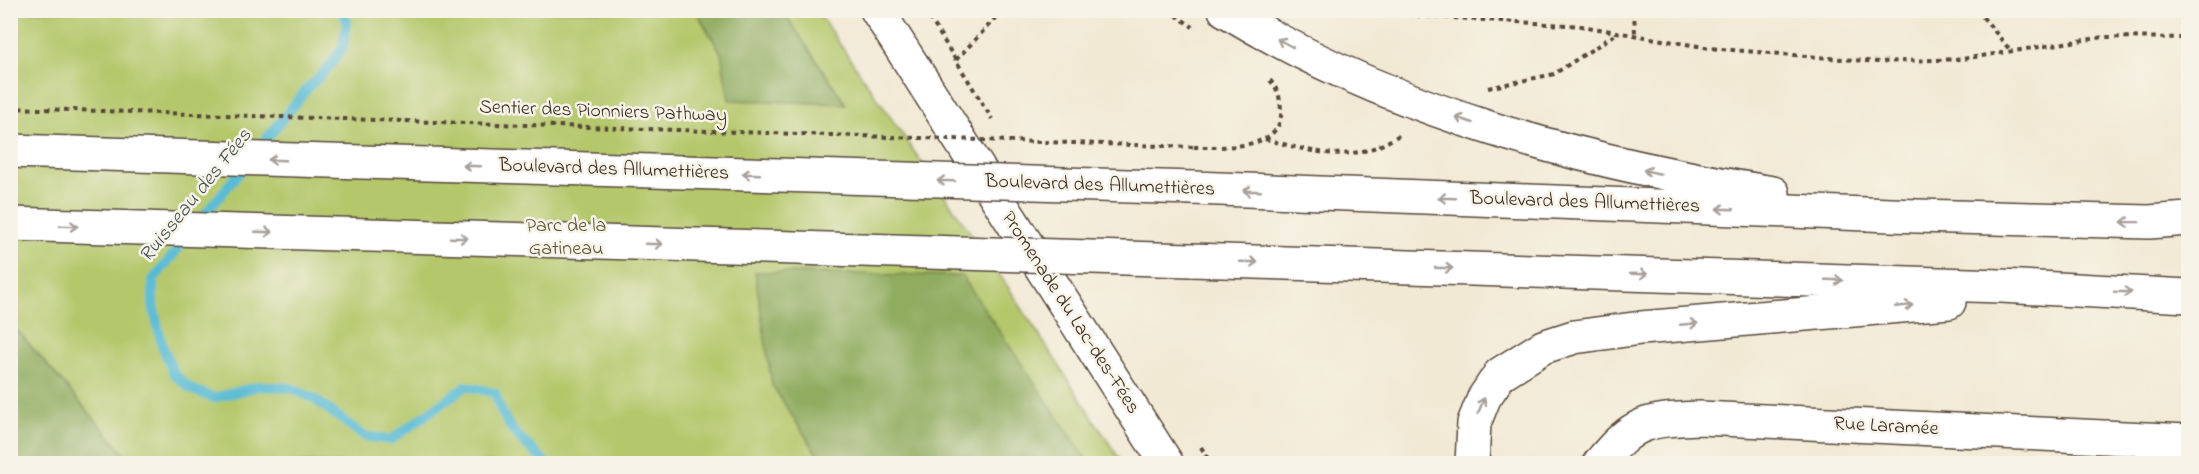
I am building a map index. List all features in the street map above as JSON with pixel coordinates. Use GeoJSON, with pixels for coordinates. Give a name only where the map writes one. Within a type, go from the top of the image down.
{"type":"FeatureCollection","features":[{"type":"Feature","properties":{"kind":"main road","name":"Promenade du Lac-des-Fées"},"geometry":{"type":"LineString","coordinates":[[877,10],[1167,464]]}},
{"type":"Feature","properties":{"kind":"main road"},"geometry":{"type":"LineString","coordinates":[[1225,10],[1364,82],[1514,138],[1677,178],[1917,216]]}},
{"type":"Feature","properties":{"kind":"main road","name":"Boulevard des Allumettières"},"geometry":{"type":"LineString","coordinates":[[10,151],[1193,188],[1917,216],[2149,222],[2188,219]]}},
{"type":"Feature","properties":{"kind":"main road"},"geometry":{"type":"LineString","coordinates":[[10,224],[1990,285],[2188,296]]}},
{"type":"Feature","properties":{"kind":"main road"},"geometry":{"type":"LineString","coordinates":[[1472,464],[1474,423],[1484,398],[1500,374],[1543,347],[1574,338],[1641,328],[2078,290]]}},
{"type":"Feature","properties":{"kind":"main road","name":"Rue Laramée"},"geometry":{"type":"LineString","coordinates":[[1599,464],[1622,436],[1642,425],[1666,420],[1700,418],[2188,441]]}},
{"type":"Feature","properties":{"kind":"path"},"geometry":{"type":"LineString","coordinates":[[924,10],[956,60],[1003,10]]}},
{"type":"Feature","properties":{"kind":"path"},"geometry":{"type":"LineString","coordinates":[[1167,10],[1196,29]]}},
{"type":"Feature","properties":{"kind":"path"},"geometry":{"type":"LineString","coordinates":[[1329,10],[1581,26],[1709,48],[1842,60],[1962,59],[2104,37],[2188,38]]}},
{"type":"Feature","properties":{"kind":"path"},"geometry":{"type":"LineString","coordinates":[[1634,10],[1635,34]]}},
{"type":"Feature","properties":{"kind":"path"},"geometry":{"type":"LineString","coordinates":[[1977,10],[2010,51]]}},
{"type":"Feature","properties":{"kind":"path","name":"Sentier des Pionniers Pathway"},"geometry":{"type":"LineString","coordinates":[[10,108],[1230,147],[1265,139],[1277,130],[1282,118],[1277,88],[1260,72]]}},
{"type":"Feature","properties":{"kind":"green space","name":"Parc de la Gatineau"},"geometry":{"type":"Polygon","coordinates":[[[10,11],[817,11],[1010,290],[1122,463],[11,463],[10,11]]]}},
{"type":"Feature","properties":{"kind":"green space"},"geometry":{"type":"Polygon","coordinates":[[[696,11],[783,11],[846,104],[729,100],[721,53],[696,11]]]}},
{"type":"Feature","properties":{"kind":"green space"},"geometry":{"type":"Polygon","coordinates":[[[755,272],[962,276],[1089,463],[823,463],[772,385],[755,272]]]}},
{"type":"Feature","properties":{"kind":"green space"},"geometry":{"type":"Polygon","coordinates":[[[10,322],[123,452],[130,463],[11,463],[10,322]]]}},
{"type":"Feature","properties":{"kind":"waterway","name":"Ruisseau des Fées"},"geometry":{"type":"LineString","coordinates":[[198,223],[343,47],[347,21],[341,10]]}},
{"type":"Feature","properties":{"kind":"waterway","name":"Ruisseau des Fées"},"geometry":{"type":"LineString","coordinates":[[188,236],[153,280],[153,305],[162,345],[174,374],[191,389],[214,398],[259,386],[291,388],[313,398],[364,436],[391,440],[466,386],[495,393],[509,425],[547,464]]}}]}
